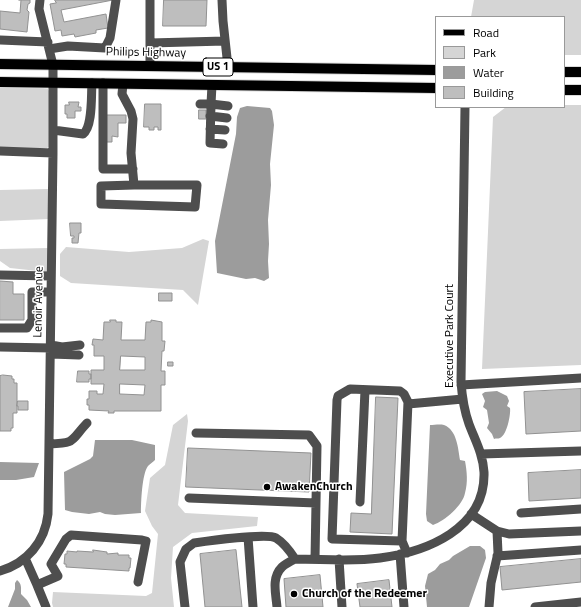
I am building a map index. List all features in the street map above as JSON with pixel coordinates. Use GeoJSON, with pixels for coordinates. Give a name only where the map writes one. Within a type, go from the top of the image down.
{"type":"FeatureCollection","features":[{"type":"Feature","properties":{"kind":"main road","name":"Philips Highway"},"geometry":{"type":"LineString","coordinates":[[0,64],[435,70]]}},
{"type":"Feature","properties":{"kind":"main road"},"geometry":{"type":"LineString","coordinates":[[150,66],[150,84]]}},
{"type":"Feature","properties":{"kind":"main road"},"geometry":{"type":"LineString","coordinates":[[565,72],[581,72]]}},
{"type":"Feature","properties":{"kind":"main road","name":"US 1"},"geometry":{"type":"LineString","coordinates":[[0,82],[435,88]]}},
{"type":"Feature","properties":{"kind":"main road"},"geometry":{"type":"LineString","coordinates":[[565,90],[581,90]]}},
{"type":"Feature","properties":{"kind":"street","name":"Lenoir Avenue"},"geometry":{"type":"LineString","coordinates":[[0,571],[12,567],[31,553],[41,538],[47,524],[48,514],[54,83],[53,65],[39,8],[40,0]]}},
{"type":"Feature","properties":{"kind":"street"},"geometry":{"type":"LineString","coordinates":[[0,40],[49,46],[105,48],[110,38],[116,0]]}},
{"type":"Feature","properties":{"kind":"street"},"geometry":{"type":"LineString","coordinates":[[150,0],[150,66]]}},
{"type":"Feature","properties":{"kind":"street"},"geometry":{"type":"LineString","coordinates":[[222,0],[228,67]]}},
{"type":"Feature","properties":{"kind":"street"},"geometry":{"type":"LineString","coordinates":[[150,43],[225,41]]}},
{"type":"Feature","properties":{"kind":"street"},"geometry":{"type":"LineString","coordinates":[[53,130],[83,134],[86,132],[89,121],[92,83]]}},
{"type":"Feature","properties":{"kind":"street"},"geometry":{"type":"LineString","coordinates":[[103,83],[103,169],[132,169]]}},
{"type":"Feature","properties":{"kind":"street"},"geometry":{"type":"LineString","coordinates":[[123,84],[122,94],[131,111],[133,119],[132,169],[134,185]]}},
{"type":"Feature","properties":{"kind":"street"},"geometry":{"type":"LineString","coordinates":[[212,85],[210,143],[223,144]]}},
{"type":"Feature","properties":{"kind":"street"},"geometry":{"type":"LineString","coordinates":[[200,104],[228,106]]}},
{"type":"Feature","properties":{"kind":"street","name":"Executive Park Court"},"geometry":{"type":"LineString","coordinates":[[295,559],[374,559],[403,554],[438,542],[448,536],[466,521],[478,503],[484,474],[481,454],[468,422],[461,385],[465,108]]}},
{"type":"Feature","properties":{"kind":"street"},"geometry":{"type":"LineString","coordinates":[[210,116],[227,118]]}},
{"type":"Feature","properties":{"kind":"street"},"geometry":{"type":"LineString","coordinates":[[210,129],[225,130]]}},
{"type":"Feature","properties":{"kind":"street"},"geometry":{"type":"LineString","coordinates":[[0,151],[53,152]]}},
{"type":"Feature","properties":{"kind":"street"},"geometry":{"type":"LineString","coordinates":[[134,185],[197,186],[195,207],[101,204],[102,186],[134,185]]}},
{"type":"Feature","properties":{"kind":"street"},"geometry":{"type":"LineString","coordinates":[[0,275],[51,276]]}},
{"type":"Feature","properties":{"kind":"street"},"geometry":{"type":"LineString","coordinates":[[0,328],[27,328],[32,320],[32,292],[51,292]]}},
{"type":"Feature","properties":{"kind":"street"},"geometry":{"type":"LineString","coordinates":[[51,349],[80,345]]}},
{"type":"Feature","properties":{"kind":"street"},"geometry":{"type":"LineString","coordinates":[[0,347],[51,349],[80,355]]}},
{"type":"Feature","properties":{"kind":"street"},"geometry":{"type":"LineString","coordinates":[[461,385],[581,378]]}},
{"type":"Feature","properties":{"kind":"street"},"geometry":{"type":"LineString","coordinates":[[402,541],[332,539],[337,400],[338,396],[350,389],[400,392],[404,394],[408,402],[402,541],[404,607]]}},
{"type":"Feature","properties":{"kind":"street"},"geometry":{"type":"LineString","coordinates":[[360,502],[365,390]]}},
{"type":"Feature","properties":{"kind":"street"},"geometry":{"type":"LineString","coordinates":[[408,404],[463,399]]}},
{"type":"Feature","properties":{"kind":"street"},"geometry":{"type":"LineString","coordinates":[[49,444],[69,442],[74,439],[87,423]]}},
{"type":"Feature","properties":{"kind":"street"},"geometry":{"type":"LineString","coordinates":[[196,433],[309,435],[318,446],[315,559]]}},
{"type":"Feature","properties":{"kind":"street"},"geometry":{"type":"LineString","coordinates":[[481,454],[581,451]]}},
{"type":"Feature","properties":{"kind":"street"},"geometry":{"type":"LineString","coordinates":[[189,498],[316,503]]}},
{"type":"Feature","properties":{"kind":"street"},"geometry":{"type":"LineString","coordinates":[[521,513],[581,509]]}},
{"type":"Feature","properties":{"kind":"street"},"geometry":{"type":"LineString","coordinates":[[471,514],[497,531],[509,534],[581,530]]}},
{"type":"Feature","properties":{"kind":"street"},"geometry":{"type":"LineString","coordinates":[[489,607],[491,584],[497,556],[497,531]]}},
{"type":"Feature","properties":{"kind":"street"},"geometry":{"type":"LineString","coordinates":[[37,585],[58,576],[52,564],[66,539],[71,534],[142,540],[146,542],[138,582]]}},
{"type":"Feature","properties":{"kind":"street"},"geometry":{"type":"LineString","coordinates":[[185,607],[180,562],[186,549],[194,543],[274,537],[287,548],[295,559],[282,567],[276,575],[277,607]]}},
{"type":"Feature","properties":{"kind":"street"},"geometry":{"type":"LineString","coordinates":[[248,538],[253,607]]}},
{"type":"Feature","properties":{"kind":"street"},"geometry":{"type":"LineString","coordinates":[[497,556],[581,550]]}},
{"type":"Feature","properties":{"kind":"street"},"geometry":{"type":"LineString","coordinates":[[25,558],[46,607]]}},
{"type":"Feature","properties":{"kind":"street"},"geometry":{"type":"LineString","coordinates":[[339,559],[342,607]]}},
{"type":"Feature","properties":{"kind":"street"},"geometry":{"type":"LineString","coordinates":[[535,607],[581,602]]}},
{"type":"Feature","properties":{"kind":"green space"},"geometry":{"type":"Polygon","coordinates":[[[474,0],[581,0],[581,55],[565,55],[565,16],[471,16],[474,0]]]}},
{"type":"Feature","properties":{"kind":"green space"},"geometry":{"type":"Polygon","coordinates":[[[0,87],[48,89],[51,95],[50,146],[47,148],[0,149],[0,87]]]}},
{"type":"Feature","properties":{"kind":"green space"},"geometry":{"type":"Polygon","coordinates":[[[565,105],[581,105],[581,365],[482,369],[493,117],[505,108],[565,108],[565,105]]]}},
{"type":"Feature","properties":{"kind":"green space"},"geometry":{"type":"Polygon","coordinates":[[[49,189],[49,219],[0,221],[0,190],[49,189]]]}},
{"type":"Feature","properties":{"kind":"green space"},"geometry":{"type":"Polygon","coordinates":[[[203,239],[209,241],[198,305],[183,290],[71,283],[60,276],[60,254],[66,247],[129,252],[182,248],[203,239]]]}},
{"type":"Feature","properties":{"kind":"green space"},"geometry":{"type":"Polygon","coordinates":[[[49,248],[47,272],[10,268],[0,261],[0,249],[49,248]]]}},
{"type":"Feature","properties":{"kind":"green space"},"geometry":{"type":"Polygon","coordinates":[[[187,414],[188,421],[178,505],[185,513],[258,517],[257,526],[192,533],[173,547],[171,578],[174,607],[53,607],[53,592],[146,596],[152,593],[158,534],[152,526],[145,511],[150,478],[165,465],[173,425],[187,414]]]}},
{"type":"Feature","properties":{"kind":"water"},"geometry":{"type":"Polygon","coordinates":[[[247,106],[270,108],[272,111],[274,125],[270,164],[271,185],[268,220],[269,278],[264,281],[255,278],[246,279],[217,273],[215,241],[236,134],[237,117],[240,108],[247,106]]]}},
{"type":"Feature","properties":{"kind":"water"},"geometry":{"type":"Polygon","coordinates":[[[497,391],[507,396],[509,401],[507,406],[510,408],[510,411],[505,433],[500,438],[494,439],[487,428],[489,423],[487,410],[483,407],[485,401],[482,394],[485,392],[497,391]]]}},
{"type":"Feature","properties":{"kind":"water"},"geometry":{"type":"Polygon","coordinates":[[[430,425],[444,425],[452,431],[456,440],[460,460],[465,461],[467,477],[464,498],[448,516],[433,525],[427,521],[426,514],[430,425]]]}},
{"type":"Feature","properties":{"kind":"water"},"geometry":{"type":"Polygon","coordinates":[[[95,440],[132,440],[155,445],[155,460],[148,466],[144,475],[141,513],[115,515],[100,512],[89,514],[65,510],[64,472],[93,456],[95,440]]]}},
{"type":"Feature","properties":{"kind":"water"},"geometry":{"type":"Polygon","coordinates":[[[0,462],[39,463],[34,477],[16,480],[0,480],[0,462]]]}},
{"type":"Feature","properties":{"kind":"water"},"geometry":{"type":"Polygon","coordinates":[[[470,546],[480,546],[485,550],[486,558],[469,607],[427,607],[425,586],[428,574],[435,570],[440,564],[449,560],[470,546]]]}},
{"type":"Feature","properties":{"kind":"water"},"geometry":{"type":"Polygon","coordinates":[[[17,580],[21,588],[21,594],[31,607],[8,607],[17,580]]]}},
{"type":"Feature","properties":{"kind":"building"},"geometry":{"type":"Polygon","coordinates":[[[21,0],[30,0],[27,10],[29,12],[27,32],[0,29],[0,11],[20,13],[21,0]]]}},
{"type":"Feature","properties":{"kind":"building"},"geometry":{"type":"Polygon","coordinates":[[[55,0],[113,0],[61,10],[64,22],[106,14],[108,28],[96,30],[96,33],[75,37],[74,34],[62,36],[61,30],[55,31],[50,4],[56,3],[55,0]]]}},
{"type":"Feature","properties":{"kind":"building"},"geometry":{"type":"Polygon","coordinates":[[[164,0],[207,0],[206,26],[163,26],[164,0]]]}},
{"type":"Feature","properties":{"kind":"building"},"geometry":{"type":"Polygon","coordinates":[[[69,102],[79,102],[78,107],[81,107],[81,111],[75,111],[75,118],[67,118],[67,114],[65,114],[65,105],[69,105],[69,102]]]}},
{"type":"Feature","properties":{"kind":"building"},"geometry":{"type":"Polygon","coordinates":[[[145,104],[161,104],[161,130],[158,130],[158,127],[154,127],[154,130],[149,130],[149,127],[144,127],[145,104]]]}},
{"type":"Feature","properties":{"kind":"building"},"geometry":{"type":"Polygon","coordinates":[[[199,110],[206,110],[206,119],[199,119],[199,110]]]}},
{"type":"Feature","properties":{"kind":"building"},"geometry":{"type":"Polygon","coordinates":[[[105,115],[126,115],[126,123],[118,123],[118,137],[112,136],[112,142],[106,142],[105,115]]]}},
{"type":"Feature","properties":{"kind":"building"},"geometry":{"type":"Polygon","coordinates":[[[70,223],[81,223],[81,233],[79,233],[78,243],[72,243],[72,238],[74,238],[74,236],[71,236],[70,223]]]}},
{"type":"Feature","properties":{"kind":"building"},"geometry":{"type":"Polygon","coordinates":[[[0,281],[13,282],[13,294],[24,294],[24,320],[0,320],[0,281]]]}},
{"type":"Feature","properties":{"kind":"building"},"geometry":{"type":"Polygon","coordinates":[[[159,293],[172,293],[172,301],[159,301],[159,293]]]}},
{"type":"Feature","properties":{"kind":"building"},"geometry":{"type":"Polygon","coordinates":[[[110,320],[116,320],[116,322],[122,322],[121,340],[145,340],[146,322],[151,322],[151,320],[162,322],[162,341],[165,341],[164,351],[162,351],[161,371],[165,371],[165,385],[161,385],[161,411],[114,411],[114,413],[108,413],[109,411],[89,410],[87,399],[89,399],[89,391],[97,391],[97,394],[103,394],[104,384],[91,384],[91,370],[104,370],[104,356],[94,356],[94,345],[92,345],[93,339],[103,340],[104,322],[110,322],[110,320]],[[121,356],[120,370],[145,370],[145,357],[121,356]],[[120,384],[120,394],[144,395],[145,385],[120,384]]]}},
{"type":"Feature","properties":{"kind":"building"},"geometry":{"type":"Polygon","coordinates":[[[168,362],[173,362],[173,366],[168,366],[168,362]]]}},
{"type":"Feature","properties":{"kind":"building"},"geometry":{"type":"Polygon","coordinates":[[[78,371],[89,371],[89,374],[91,374],[91,379],[89,379],[89,382],[77,382],[78,371]]]}},
{"type":"Feature","properties":{"kind":"building"},"geometry":{"type":"Polygon","coordinates":[[[0,376],[12,376],[14,383],[17,383],[17,413],[13,413],[13,428],[11,428],[11,431],[0,431],[0,376]]]}},
{"type":"Feature","properties":{"kind":"building"},"geometry":{"type":"Polygon","coordinates":[[[581,389],[581,431],[526,434],[524,392],[581,389]]]}},
{"type":"Feature","properties":{"kind":"building"},"geometry":{"type":"Polygon","coordinates":[[[376,397],[398,398],[392,534],[350,532],[351,513],[371,514],[376,397]]]}},
{"type":"Feature","properties":{"kind":"building"},"geometry":{"type":"Polygon","coordinates":[[[18,401],[28,401],[28,410],[18,410],[18,401]]]}},
{"type":"Feature","properties":{"kind":"building"},"geometry":{"type":"Polygon","coordinates":[[[188,448],[311,453],[309,492],[186,487],[188,448]]]}},
{"type":"Feature","properties":{"kind":"building"},"geometry":{"type":"Polygon","coordinates":[[[581,470],[581,498],[529,501],[528,473],[581,470]]]}},
{"type":"Feature","properties":{"kind":"building"},"geometry":{"type":"Polygon","coordinates":[[[93,550],[107,552],[107,554],[118,553],[118,555],[129,555],[129,558],[131,558],[129,571],[66,567],[66,564],[64,564],[65,554],[67,554],[67,551],[93,552],[93,550]]]}},
{"type":"Feature","properties":{"kind":"building"},"geometry":{"type":"Polygon","coordinates":[[[236,550],[242,607],[205,607],[200,554],[236,550]]]}},
{"type":"Feature","properties":{"kind":"building"},"geometry":{"type":"Polygon","coordinates":[[[581,559],[581,582],[502,590],[500,567],[581,559]]]}},
{"type":"Feature","properties":{"kind":"building"},"geometry":{"type":"Polygon","coordinates":[[[320,575],[323,607],[286,607],[284,579],[320,575]]]}},
{"type":"Feature","properties":{"kind":"building"},"geometry":{"type":"Polygon","coordinates":[[[389,580],[392,607],[360,607],[357,584],[389,580]]]}},
{"type":"Feature","properties":{"kind":"place","name":"AwakenChurch"},"geometry":{"type":"Point","coordinates":[267,487]}},
{"type":"Feature","properties":{"kind":"place","name":"Church of the Redeemer"},"geometry":{"type":"Point","coordinates":[294,594]}}]}
